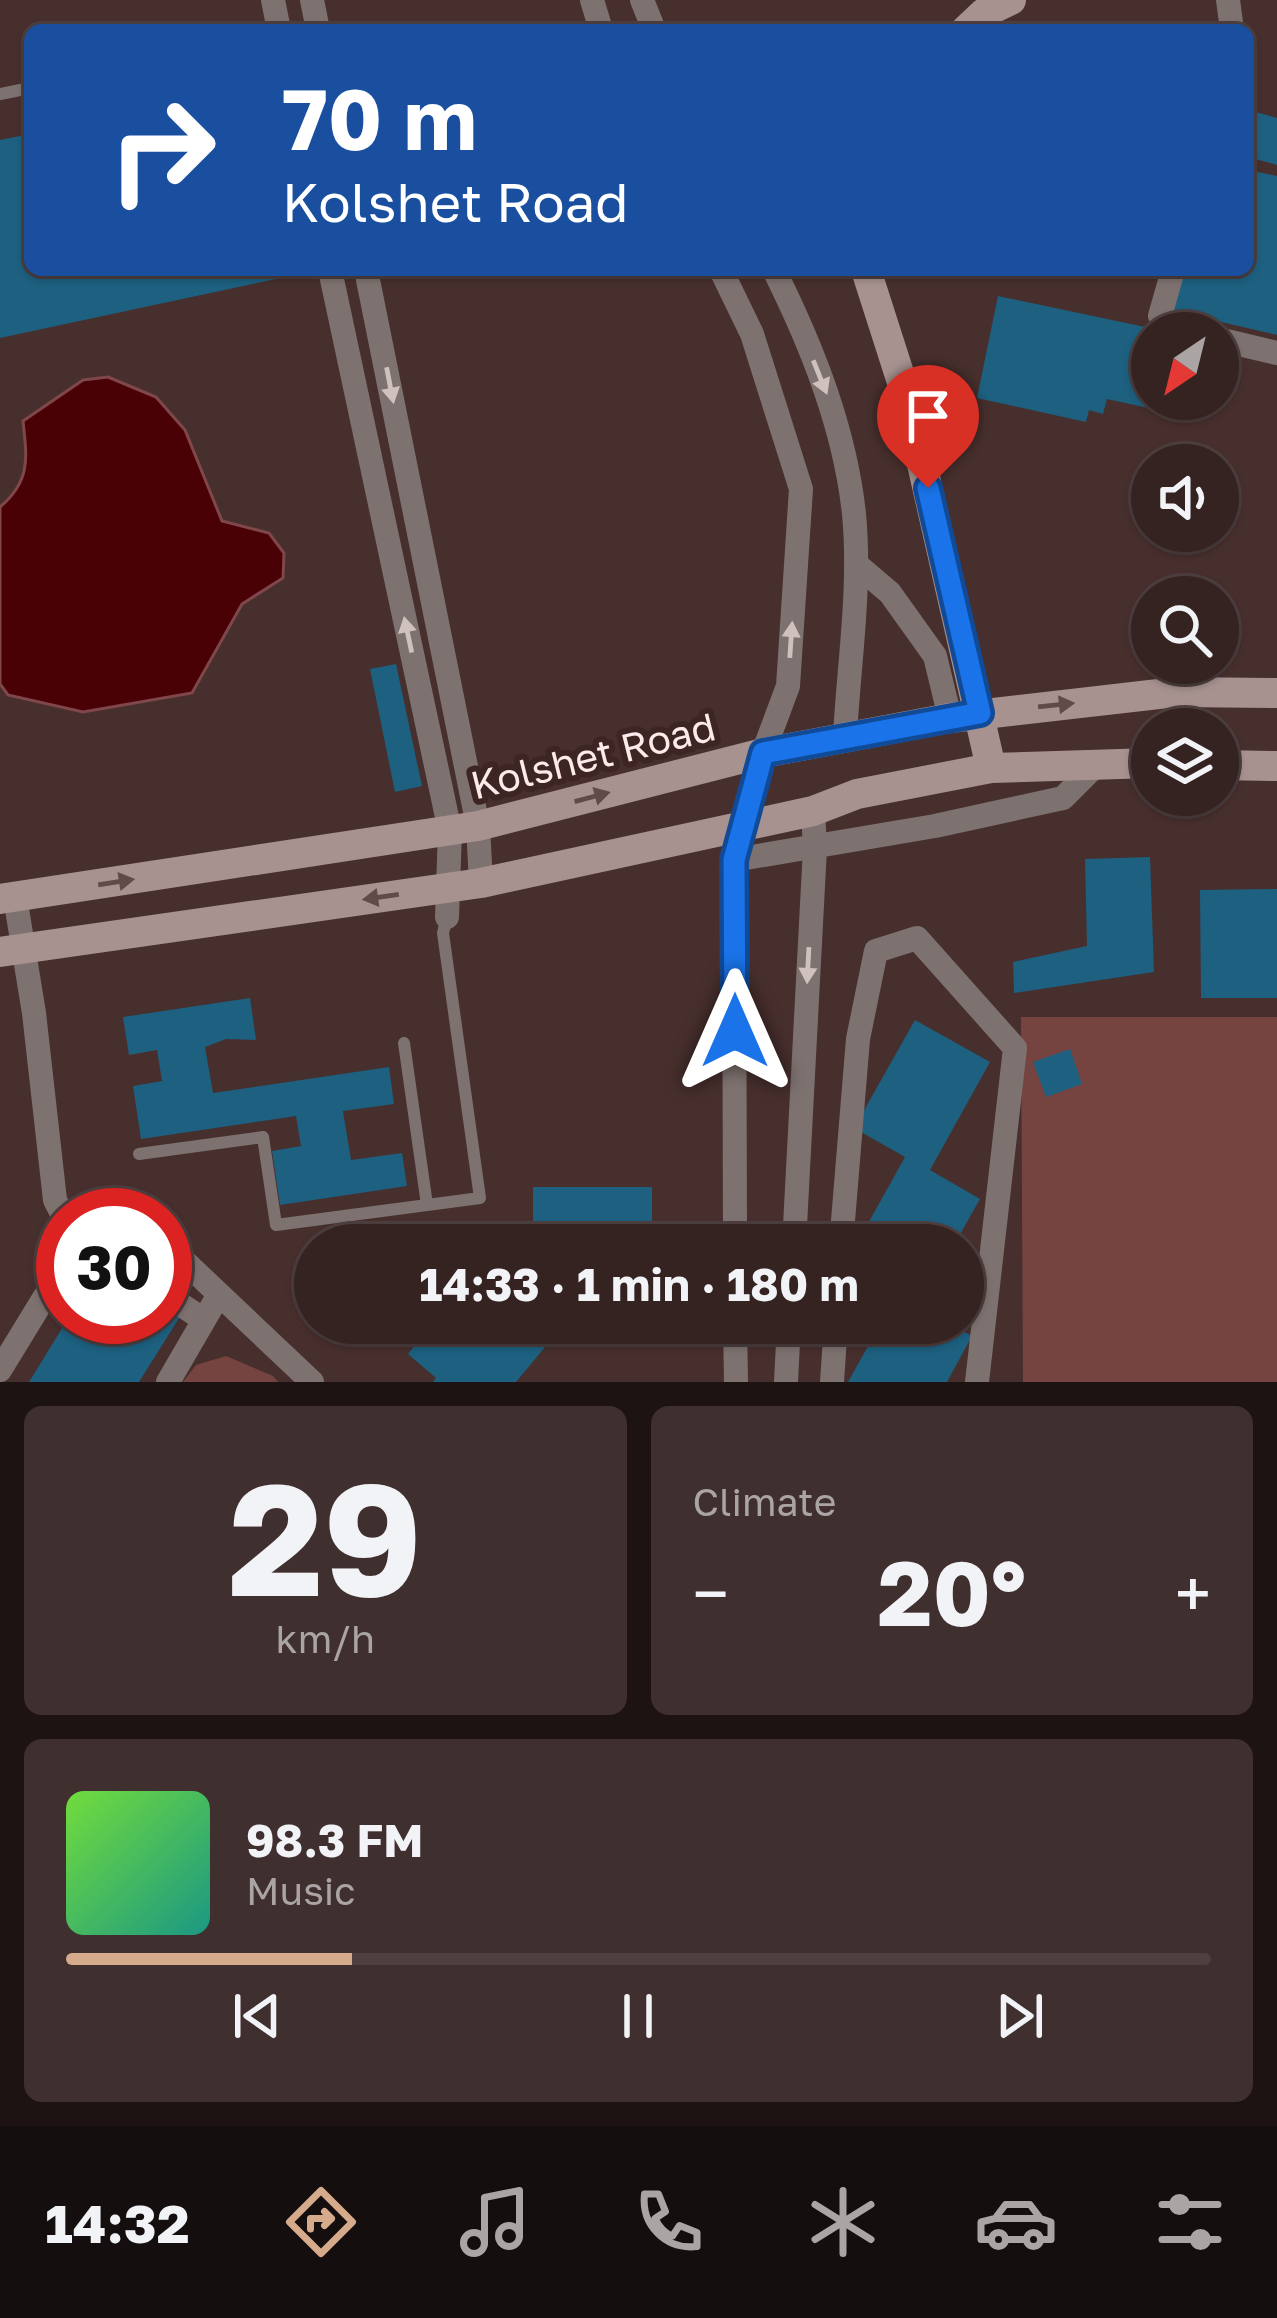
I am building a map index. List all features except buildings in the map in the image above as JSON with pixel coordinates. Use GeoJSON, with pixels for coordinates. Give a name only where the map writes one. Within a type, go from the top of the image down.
{"type":"FeatureCollection","features":[{"type":"Feature","properties":{"kind":"street"},"geometry":{"type":"LineString","coordinates":[[973,24],[1011,0]]}},
{"type":"Feature","properties":{"kind":"street"},"geometry":{"type":"LineString","coordinates":[[331,276],[422,702],[464,829]]}},
{"type":"Feature","properties":{"kind":"street"},"geometry":{"type":"LineString","coordinates":[[368,276],[452,698],[464,829],[459,896]]}},
{"type":"Feature","properties":{"kind":"street"},"geometry":{"type":"LineString","coordinates":[[724,276],[752,334],[801,489],[788,686],[763,753],[734,860],[735,1224]]}},
{"type":"Feature","properties":{"kind":"street"},"geometry":{"type":"LineString","coordinates":[[777,276],[836,417],[854,512],[856,564],[845,735]]}},
{"type":"Feature","properties":{"kind":"street"},"geometry":{"type":"LineString","coordinates":[[868,276],[907,398],[965,716]]}},
{"type":"Feature","properties":{"kind":"street"},"geometry":{"type":"LineString","coordinates":[[1161,312],[1171,276]]}},
{"type":"Feature","properties":{"kind":"street"},"geometry":{"type":"LineString","coordinates":[[1239,344],[1277,353]]}},
{"type":"Feature","properties":{"kind":"street"},"geometry":{"type":"LineString","coordinates":[[856,564],[890,593],[935,656],[991,768],[998,812]]}},
{"type":"Feature","properties":{"kind":"street","name":"Kolshet Road"},"geometry":{"type":"LineString","coordinates":[[7,898],[464,829],[845,735],[1176,692],[1277,692]]}},
{"type":"Feature","properties":{"kind":"street"},"geometry":{"type":"LineString","coordinates":[[422,702],[452,698]]}},
{"type":"Feature","properties":{"kind":"street"},"geometry":{"type":"LineString","coordinates":[[12,950],[459,896],[742,824],[813,811],[857,794],[991,768],[1131,764]]}},
{"type":"Feature","properties":{"kind":"street"},"geometry":{"type":"LineString","coordinates":[[734,860],[1063,799],[1096,765]]}},
{"type":"Feature","properties":{"kind":"street"},"geometry":{"type":"LineString","coordinates":[[1239,765],[1277,766]]}},
{"type":"Feature","properties":{"kind":"street"},"geometry":{"type":"LineString","coordinates":[[795,1224],[813,811]]}},
{"type":"Feature","properties":{"kind":"street"},"geometry":{"type":"LineString","coordinates":[[7,898],[53,1188]]}},
{"type":"Feature","properties":{"kind":"street"},"geometry":{"type":"LineString","coordinates":[[843,1224],[857,1040],[876,952],[917,938],[1016,1048],[984,1322]]}},
{"type":"Feature","properties":{"kind":"street"},"geometry":{"type":"LineString","coordinates":[[192,1269],[312,1382]]}},
{"type":"Feature","properties":{"kind":"street"},"geometry":{"type":"LineString","coordinates":[[168,1382],[218,1296]]}},
{"type":"Feature","properties":{"kind":"street"},"geometry":{"type":"LineString","coordinates":[[0,1370],[36,1311]]}},
{"type":"Feature","properties":{"kind":"street"},"geometry":{"type":"LineString","coordinates":[[192,1312],[204,1320]]}},
{"type":"Feature","properties":{"kind":"street"},"geometry":{"type":"LineString","coordinates":[[735,1344],[736,1382]]}},
{"type":"Feature","properties":{"kind":"street"},"geometry":{"type":"LineString","coordinates":[[786,1382],[789,1344]]}},
{"type":"Feature","properties":{"kind":"street"},"geometry":{"type":"LineString","coordinates":[[832,1382],[835,1344]]}},
{"type":"Feature","properties":{"kind":"street"},"geometry":{"type":"LineString","coordinates":[[977,1382],[981,1344]]}},
{"type":"Feature","properties":{"kind":"lane"},"geometry":{"type":"LineString","coordinates":[[140,1154],[263,1137],[276,1225],[480,1198],[443,933],[459,896]]}},
{"type":"Feature","properties":{"kind":"lane"},"geometry":{"type":"LineString","coordinates":[[404,1042],[427,1205]]}},
{"type":"Feature","properties":{"kind":"shaded area"},"geometry":{"type":"Polygon","coordinates":[[[108,377],[156,397],[185,430],[222,521],[269,533],[284,553],[283,578],[242,604],[192,693],[83,712],[8,695],[0,684],[0,507],[22,478],[26,458],[23,421],[83,380],[108,377]]]}},
{"type":"Feature","properties":{"kind":"shaded area"},"geometry":{"type":"Polygon","coordinates":[[[1021,1017],[1277,1017],[1277,1382],[1023,1382],[1021,1017]]]}},
{"type":"Feature","properties":{"kind":"shaded area"},"geometry":{"type":"Polygon","coordinates":[[[226,1356],[278,1382],[183,1382],[196,1365],[226,1356]]]}},
{"type":"Feature","properties":{"kind":"route"},"geometry":{"type":"LineString","coordinates":[[735,1031],[734,860],[763,753],[980,713],[928,488]]}}]}
